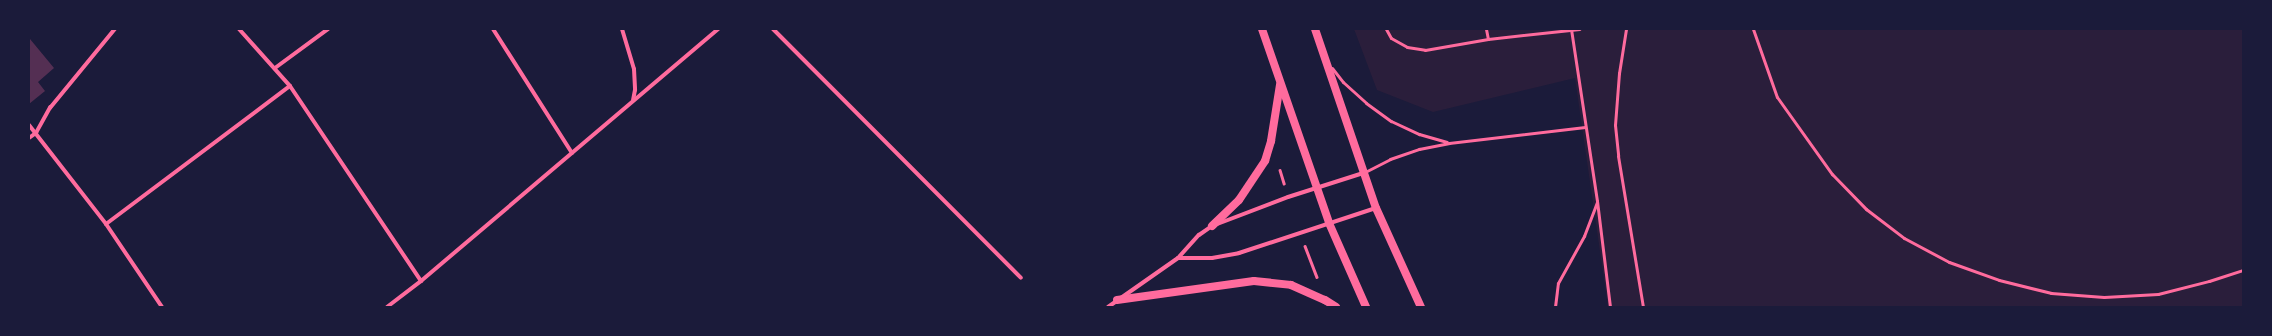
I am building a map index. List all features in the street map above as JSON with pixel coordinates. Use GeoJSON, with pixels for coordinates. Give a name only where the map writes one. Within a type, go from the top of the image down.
{"type":"FeatureCollection","features":[{"type":"Feature","properties":{"kind":"main road"},"geometry":{"type":"LineString","coordinates":[[1262,29],[1329,223],[1366,307]]}},
{"type":"Feature","properties":{"kind":"main road"},"geometry":{"type":"LineString","coordinates":[[1315,29],[1376,208],[1421,307]]}},
{"type":"Feature","properties":{"kind":"main road"},"geometry":{"type":"LineString","coordinates":[[1212,226],[1240,200],[1265,162],[1271,141],[1280,84]]}},
{"type":"Feature","properties":{"kind":"main road"},"geometry":{"type":"LineString","coordinates":[[1117,300],[1254,281],[1291,285],[1325,300],[1336,307]]}},
{"type":"Feature","properties":{"kind":"street"},"geometry":{"type":"LineString","coordinates":[[29,138],[36,133],[50,108],[115,29]]}},
{"type":"Feature","properties":{"kind":"street"},"geometry":{"type":"LineString","coordinates":[[239,29],[290,86],[421,281]]}},
{"type":"Feature","properties":{"kind":"street"},"geometry":{"type":"LineString","coordinates":[[275,68],[328,29]]}},
{"type":"Feature","properties":{"kind":"street"},"geometry":{"type":"LineString","coordinates":[[492,29],[572,153]]}},
{"type":"Feature","properties":{"kind":"street"},"geometry":{"type":"LineString","coordinates":[[622,29],[634,70],[635,90],[633,100]]}},
{"type":"Feature","properties":{"kind":"street"},"geometry":{"type":"LineString","coordinates":[[387,307],[421,281],[718,29]]}},
{"type":"Feature","properties":{"kind":"street"},"geometry":{"type":"LineString","coordinates":[[773,29],[1021,278]]}},
{"type":"Feature","properties":{"kind":"street"},"geometry":{"type":"LineString","coordinates":[[106,224],[290,86]]}},
{"type":"Feature","properties":{"kind":"street"},"geometry":{"type":"LineString","coordinates":[[29,125],[106,224],[162,307]]}},
{"type":"Feature","properties":{"kind":"street"},"geometry":{"type":"LineString","coordinates":[[1108,307],[1178,258],[1199,235],[1212,226],[1316,187],[1363,173]]}},
{"type":"Feature","properties":{"kind":"street"},"geometry":{"type":"LineString","coordinates":[[1178,258],[1212,258],[1239,253],[1376,208]]}},
{"type":"Feature","properties":{"kind":"lane"},"geometry":{"type":"LineString","coordinates":[[1386,29],[1391,38],[1407,47],[1425,50],[1488,39],[1579,29]]}},
{"type":"Feature","properties":{"kind":"lane"},"geometry":{"type":"LineString","coordinates":[[1486,29],[1488,39]]}},
{"type":"Feature","properties":{"kind":"lane"},"geometry":{"type":"LineString","coordinates":[[1626,29],[1619,73],[1615,125],[1618,156],[1643,307]]}},
{"type":"Feature","properties":{"kind":"lane"},"geometry":{"type":"LineString","coordinates":[[1753,29],[1777,97],[1832,174],[1866,209],[1904,238],[1949,262],[1999,280],[2051,293],[2104,297],[2158,294],[2209,281],[2243,270]]}},
{"type":"Feature","properties":{"kind":"lane"},"geometry":{"type":"LineString","coordinates":[[1571,30],[1597,201],[1610,307]]}},
{"type":"Feature","properties":{"kind":"lane"},"geometry":{"type":"LineString","coordinates":[[1324,58],[1343,82],[1366,103],[1391,121],[1419,134],[1449,143]]}},
{"type":"Feature","properties":{"kind":"lane"},"geometry":{"type":"LineString","coordinates":[[1363,173],[1390,159],[1419,149],[1449,143],[1585,127]]}},
{"type":"Feature","properties":{"kind":"lane"},"geometry":{"type":"LineString","coordinates":[[1555,307],[1558,283],[1584,236],[1597,201]]}},
{"type":"Feature","properties":{"kind":"shaded area"},"geometry":{"type":"Polygon","coordinates":[[[1354,29],[2243,29],[2243,307],[1608,307],[1575,78],[1433,112],[1377,90],[1354,29]]]}},
{"type":"Feature","properties":{"kind":"building"},"geometry":{"type":"Polygon","coordinates":[[[30,39],[54,68],[38,82],[45,91],[29,104],[30,39]]]}}]}
